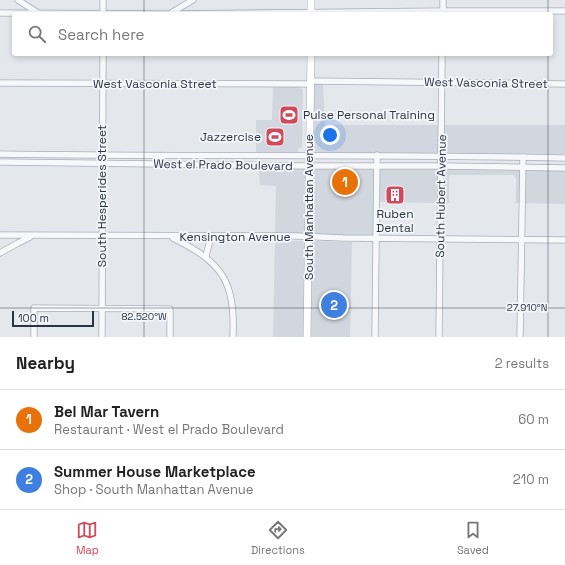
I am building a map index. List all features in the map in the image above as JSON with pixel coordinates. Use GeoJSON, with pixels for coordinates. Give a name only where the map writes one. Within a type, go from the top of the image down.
{"type":"FeatureCollection","features":[{"type":"Feature","properties":{"kind":"main road"},"geometry":{"type":"LineString","coordinates":[[311,12],[312,0]]}},
{"type":"Feature","properties":{"kind":"main road","name":"South Manhattan Avenue"},"geometry":{"type":"LineString","coordinates":[[307,337],[311,56]]}},
{"type":"Feature","properties":{"kind":"street"},"geometry":{"type":"LineString","coordinates":[[18,0],[36,12]]}},
{"type":"Feature","properties":{"kind":"street"},"geometry":{"type":"LineString","coordinates":[[103,0],[103,12]]}},
{"type":"Feature","properties":{"kind":"street"},"geometry":{"type":"LineString","coordinates":[[173,12],[193,0]]}},
{"type":"Feature","properties":{"kind":"street"},"geometry":{"type":"LineString","coordinates":[[443,0],[443,12],[565,11]]}},
{"type":"Feature","properties":{"kind":"street"},"geometry":{"type":"LineString","coordinates":[[0,13],[12,13]]}},
{"type":"Feature","properties":{"kind":"street","name":"South Hesperides Street"},"geometry":{"type":"LineString","coordinates":[[102,337],[103,56]]}},
{"type":"Feature","properties":{"kind":"street","name":"South Hubert Avenue"},"geometry":{"type":"LineString","coordinates":[[439,337],[442,56]]}},
{"type":"Feature","properties":{"kind":"street","name":"West Vasconia Street"},"geometry":{"type":"LineString","coordinates":[[0,83],[103,84],[310,82],[565,84]]}},
{"type":"Feature","properties":{"kind":"street","name":"West el Prado Boulevard"},"geometry":{"type":"LineString","coordinates":[[0,154],[103,156],[377,155],[565,158]]}},
{"type":"Feature","properties":{"kind":"street"},"geometry":{"type":"LineString","coordinates":[[343,155],[343,166]]}},
{"type":"Feature","properties":{"kind":"street"},"geometry":{"type":"LineString","coordinates":[[375,337],[377,155]]}},
{"type":"Feature","properties":{"kind":"street"},"geometry":{"type":"LineString","coordinates":[[190,164],[191,156]]}},
{"type":"Feature","properties":{"kind":"street"},"geometry":{"type":"LineString","coordinates":[[276,156],[276,166]]}},
{"type":"Feature","properties":{"kind":"street"},"geometry":{"type":"LineString","coordinates":[[520,337],[523,157]]}},
{"type":"Feature","properties":{"kind":"street","name":"West el Prado Boulevard"},"geometry":{"type":"LineString","coordinates":[[0,162],[565,168]]}},
{"type":"Feature","properties":{"kind":"street","name":"Kensington Avenue"},"geometry":{"type":"LineString","coordinates":[[0,235],[565,240]]}},
{"type":"Feature","properties":{"kind":"street"},"geometry":{"type":"LineString","coordinates":[[0,252],[33,236]]}},
{"type":"Feature","properties":{"kind":"street"},"geometry":{"type":"LineString","coordinates":[[206,256],[211,236]]}},
{"type":"Feature","properties":{"kind":"street"},"geometry":{"type":"LineString","coordinates":[[171,237],[206,256],[219,270],[232,297],[234,313],[233,337]]}},
{"type":"Feature","properties":{"kind":"street"},"geometry":{"type":"LineString","coordinates":[[34,337],[34,308],[170,309],[170,337]]}},
{"type":"Feature","properties":{"kind":"shaded area"},"geometry":{"type":"Polygon","coordinates":[[[313,84],[323,84],[325,125],[438,125],[438,153],[312,152],[313,84]]]}},
{"type":"Feature","properties":{"kind":"shaded area"},"geometry":{"type":"Polygon","coordinates":[[[273,87],[300,87],[303,90],[302,148],[298,148],[298,152],[269,152],[265,154],[256,154],[256,120],[272,120],[273,87]]]}},
{"type":"Feature","properties":{"kind":"shaded area"},"geometry":{"type":"Polygon","coordinates":[[[444,125],[565,125],[565,154],[444,153],[444,125]]]}},
{"type":"Feature","properties":{"kind":"shaded area"},"geometry":{"type":"Polygon","coordinates":[[[259,169],[306,169],[306,235],[275,234],[276,186],[260,185],[259,169]]]}},
{"type":"Feature","properties":{"kind":"shaded area"},"geometry":{"type":"Polygon","coordinates":[[[312,169],[374,169],[374,236],[312,235],[312,169]]]}},
{"type":"Feature","properties":{"kind":"shaded area"},"geometry":{"type":"Polygon","coordinates":[[[380,169],[438,169],[438,203],[380,202],[380,169]]]}},
{"type":"Feature","properties":{"kind":"shaded area"},"geometry":{"type":"Polygon","coordinates":[[[444,169],[520,171],[520,203],[514,203],[516,201],[516,178],[514,175],[450,175],[450,203],[443,203],[444,169]]]}},
{"type":"Feature","properties":{"kind":"shaded area"},"geometry":{"type":"Polygon","coordinates":[[[526,171],[565,171],[565,204],[525,203],[526,171]]]}},
{"type":"Feature","properties":{"kind":"shaded area"},"geometry":{"type":"Polygon","coordinates":[[[275,241],[306,241],[304,337],[273,337],[275,241]]]}},
{"type":"Feature","properties":{"kind":"shaded area"},"geometry":{"type":"Polygon","coordinates":[[[312,241],[352,242],[350,337],[310,337],[312,241]]]}},
{"type":"Feature","properties":{"kind":"place","name":"Pulse Personal Training"},"geometry":{"type":"Point","coordinates":[289,115]}},
{"type":"Feature","properties":{"kind":"place","name":"Jazzercise"},"geometry":{"type":"Point","coordinates":[275,137]}},
{"type":"Feature","properties":{"kind":"place","name":"Bel Mar Tavern"},"geometry":{"type":"Point","coordinates":[345,182]}},
{"type":"Feature","properties":{"kind":"place","name":"Ruben Dental"},"geometry":{"type":"Point","coordinates":[395,195]}},
{"type":"Feature","properties":{"kind":"place","name":"Summer House Marketplace"},"geometry":{"type":"Point","coordinates":[334,305]}}]}
